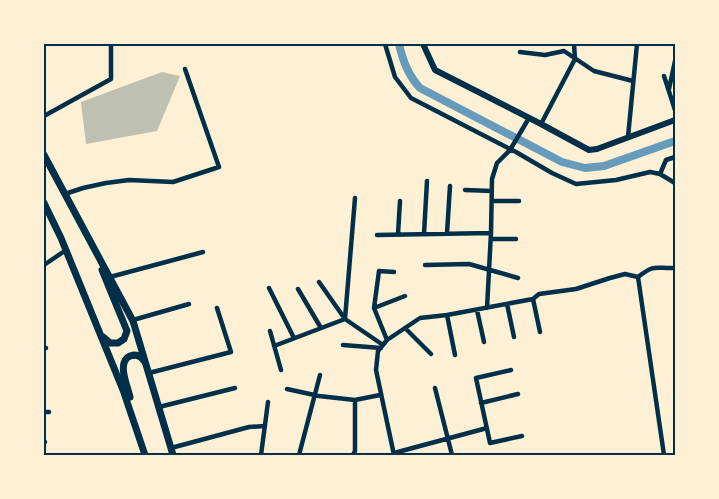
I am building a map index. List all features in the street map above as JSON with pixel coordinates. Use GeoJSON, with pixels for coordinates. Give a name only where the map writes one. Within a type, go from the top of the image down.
{"type":"FeatureCollection","features":[{"type":"Feature","properties":{"kind":"highway"},"geometry":{"type":"LineString","coordinates":[[44,155],[132,320],[172,452]]}},
{"type":"Feature","properties":{"kind":"highway"},"geometry":{"type":"LineString","coordinates":[[44,203],[66,250],[99,330],[142,443]]}},
{"type":"Feature","properties":{"kind":"highway"},"geometry":{"type":"LineString","coordinates":[[84,230],[127,334],[122,342],[114,344],[106,340],[99,330]]}},
{"type":"Feature","properties":{"kind":"highway"},"geometry":{"type":"LineString","coordinates":[[145,455],[123,366],[126,359],[135,355],[142,358],[148,369]]}},
{"type":"Feature","properties":{"kind":"main road"},"geometry":{"type":"LineString","coordinates":[[423,44],[435,70],[589,150],[597,149],[675,120]]}},
{"type":"Feature","properties":{"kind":"street"},"geometry":{"type":"LineString","coordinates":[[44,116],[110,79],[111,44]]}},
{"type":"Feature","properties":{"kind":"street"},"geometry":{"type":"LineString","coordinates":[[385,44],[395,77],[411,98],[552,173],[576,184],[616,180],[650,172],[660,174],[675,183]]}},
{"type":"Feature","properties":{"kind":"street"},"geometry":{"type":"LineString","coordinates":[[542,124],[576,58],[574,44]]}},
{"type":"Feature","properties":{"kind":"street"},"geometry":{"type":"LineString","coordinates":[[628,137],[637,44]]}},
{"type":"Feature","properties":{"kind":"street"},"geometry":{"type":"LineString","coordinates":[[520,52],[545,54],[564,51],[594,70],[633,81]]}},
{"type":"Feature","properties":{"kind":"street"},"geometry":{"type":"LineString","coordinates":[[669,91],[675,61]]}},
{"type":"Feature","properties":{"kind":"street"},"geometry":{"type":"LineString","coordinates":[[65,194],[106,183],[129,180],[173,182],[219,167],[185,69]]}},
{"type":"Feature","properties":{"kind":"street"},"geometry":{"type":"LineString","coordinates":[[664,76],[675,110]]}},
{"type":"Feature","properties":{"kind":"street"},"geometry":{"type":"LineString","coordinates":[[487,308],[490,270],[492,179],[497,163],[510,150],[529,118]]}},
{"type":"Feature","properties":{"kind":"street"},"geometry":{"type":"LineString","coordinates":[[660,174],[666,160],[675,157]]}},
{"type":"Feature","properties":{"kind":"street"},"geometry":{"type":"LineString","coordinates":[[424,234],[427,181]]}},
{"type":"Feature","properties":{"kind":"street"},"geometry":{"type":"LineString","coordinates":[[447,234],[450,186]]}},
{"type":"Feature","properties":{"kind":"street"},"geometry":{"type":"LineString","coordinates":[[465,190],[492,191]]}},
{"type":"Feature","properties":{"kind":"street"},"geometry":{"type":"LineString","coordinates":[[345,319],[355,198]]}},
{"type":"Feature","properties":{"kind":"street"},"geometry":{"type":"LineString","coordinates":[[398,234],[400,201]]}},
{"type":"Feature","properties":{"kind":"street"},"geometry":{"type":"LineString","coordinates":[[492,201],[518,201]]}},
{"type":"Feature","properties":{"kind":"street"},"geometry":{"type":"LineString","coordinates":[[378,235],[491,233]]}},
{"type":"Feature","properties":{"kind":"street"},"geometry":{"type":"LineString","coordinates":[[491,239],[516,239]]}},
{"type":"Feature","properties":{"kind":"street"},"geometry":{"type":"LineString","coordinates":[[44,265],[66,250]]}},
{"type":"Feature","properties":{"kind":"street"},"geometry":{"type":"LineString","coordinates":[[110,277],[202,252]]}},
{"type":"Feature","properties":{"kind":"street"},"geometry":{"type":"LineString","coordinates":[[425,264],[469,264],[518,278]]}},
{"type":"Feature","properties":{"kind":"street"},"geometry":{"type":"LineString","coordinates":[[638,277],[646,270],[658,266],[675,270]]}},
{"type":"Feature","properties":{"kind":"street"},"geometry":{"type":"LineString","coordinates":[[387,340],[374,308],[379,271],[394,272]]}},
{"type":"Feature","properties":{"kind":"street"},"geometry":{"type":"LineString","coordinates":[[487,428],[394,454],[376,370],[378,351],[387,340],[420,318],[477,310],[533,299],[540,294],[576,288],[625,274],[638,277]]}},
{"type":"Feature","properties":{"kind":"street"},"geometry":{"type":"LineString","coordinates":[[638,277],[664,455]]}},
{"type":"Feature","properties":{"kind":"street"},"geometry":{"type":"LineString","coordinates":[[319,282],[345,319],[382,346]]}},
{"type":"Feature","properties":{"kind":"street"},"geometry":{"type":"LineString","coordinates":[[269,288],[294,338]]}},
{"type":"Feature","properties":{"kind":"street"},"geometry":{"type":"LineString","coordinates":[[298,289],[321,328]]}},
{"type":"Feature","properties":{"kind":"street"},"geometry":{"type":"LineString","coordinates":[[374,308],[405,296]]}},
{"type":"Feature","properties":{"kind":"street"},"geometry":{"type":"LineString","coordinates":[[533,299],[540,332]]}},
{"type":"Feature","properties":{"kind":"street"},"geometry":{"type":"LineString","coordinates":[[132,320],[188,304]]}},
{"type":"Feature","properties":{"kind":"street"},"geometry":{"type":"LineString","coordinates":[[507,304],[514,337]]}},
{"type":"Feature","properties":{"kind":"street"},"geometry":{"type":"LineString","coordinates":[[148,369],[230,352],[217,308]]}},
{"type":"Feature","properties":{"kind":"street"},"geometry":{"type":"LineString","coordinates":[[477,310],[484,342]]}},
{"type":"Feature","properties":{"kind":"street"},"geometry":{"type":"LineString","coordinates":[[447,315],[454,355]]}},
{"type":"Feature","properties":{"kind":"street"},"geometry":{"type":"LineString","coordinates":[[274,346],[345,319]]}},
{"type":"Feature","properties":{"kind":"street"},"geometry":{"type":"LineString","coordinates":[[405,328],[431,354]]}},
{"type":"Feature","properties":{"kind":"street"},"geometry":{"type":"LineString","coordinates":[[270,331],[280,370]]}},
{"type":"Feature","properties":{"kind":"street"},"geometry":{"type":"LineString","coordinates":[[343,345],[382,346]]}},
{"type":"Feature","properties":{"kind":"street"},"geometry":{"type":"LineString","coordinates":[[511,370],[476,378],[490,443],[522,436]]}},
{"type":"Feature","properties":{"kind":"street"},"geometry":{"type":"LineString","coordinates":[[299,455],[320,375]]}},
{"type":"Feature","properties":{"kind":"street"},"geometry":{"type":"LineString","coordinates":[[159,407],[235,388]]}},
{"type":"Feature","properties":{"kind":"street"},"geometry":{"type":"LineString","coordinates":[[435,388],[452,455]]}},
{"type":"Feature","properties":{"kind":"street"},"geometry":{"type":"LineString","coordinates":[[287,389],[315,396],[355,400],[380,395]]}},
{"type":"Feature","properties":{"kind":"street"},"geometry":{"type":"LineString","coordinates":[[482,403],[518,394]]}},
{"type":"Feature","properties":{"kind":"street"},"geometry":{"type":"LineString","coordinates":[[353,455],[355,443],[355,400]]}},
{"type":"Feature","properties":{"kind":"street"},"geometry":{"type":"LineString","coordinates":[[261,455],[268,402]]}},
{"type":"Feature","properties":{"kind":"street"},"geometry":{"type":"LineString","coordinates":[[172,452],[250,427],[265,426]]}},
{"type":"Feature","properties":{"kind":"building"},"geometry":{"type":"Polygon","coordinates":[[[162,72],[180,76],[157,131],[86,144],[81,102],[162,72]]]}},
{"type":"Feature","properties":{"kind":"waterway"},"geometry":{"type":"LineString","coordinates":[[399,44],[406,68],[420,88],[562,162],[585,168],[604,166],[675,141]]}}]}
